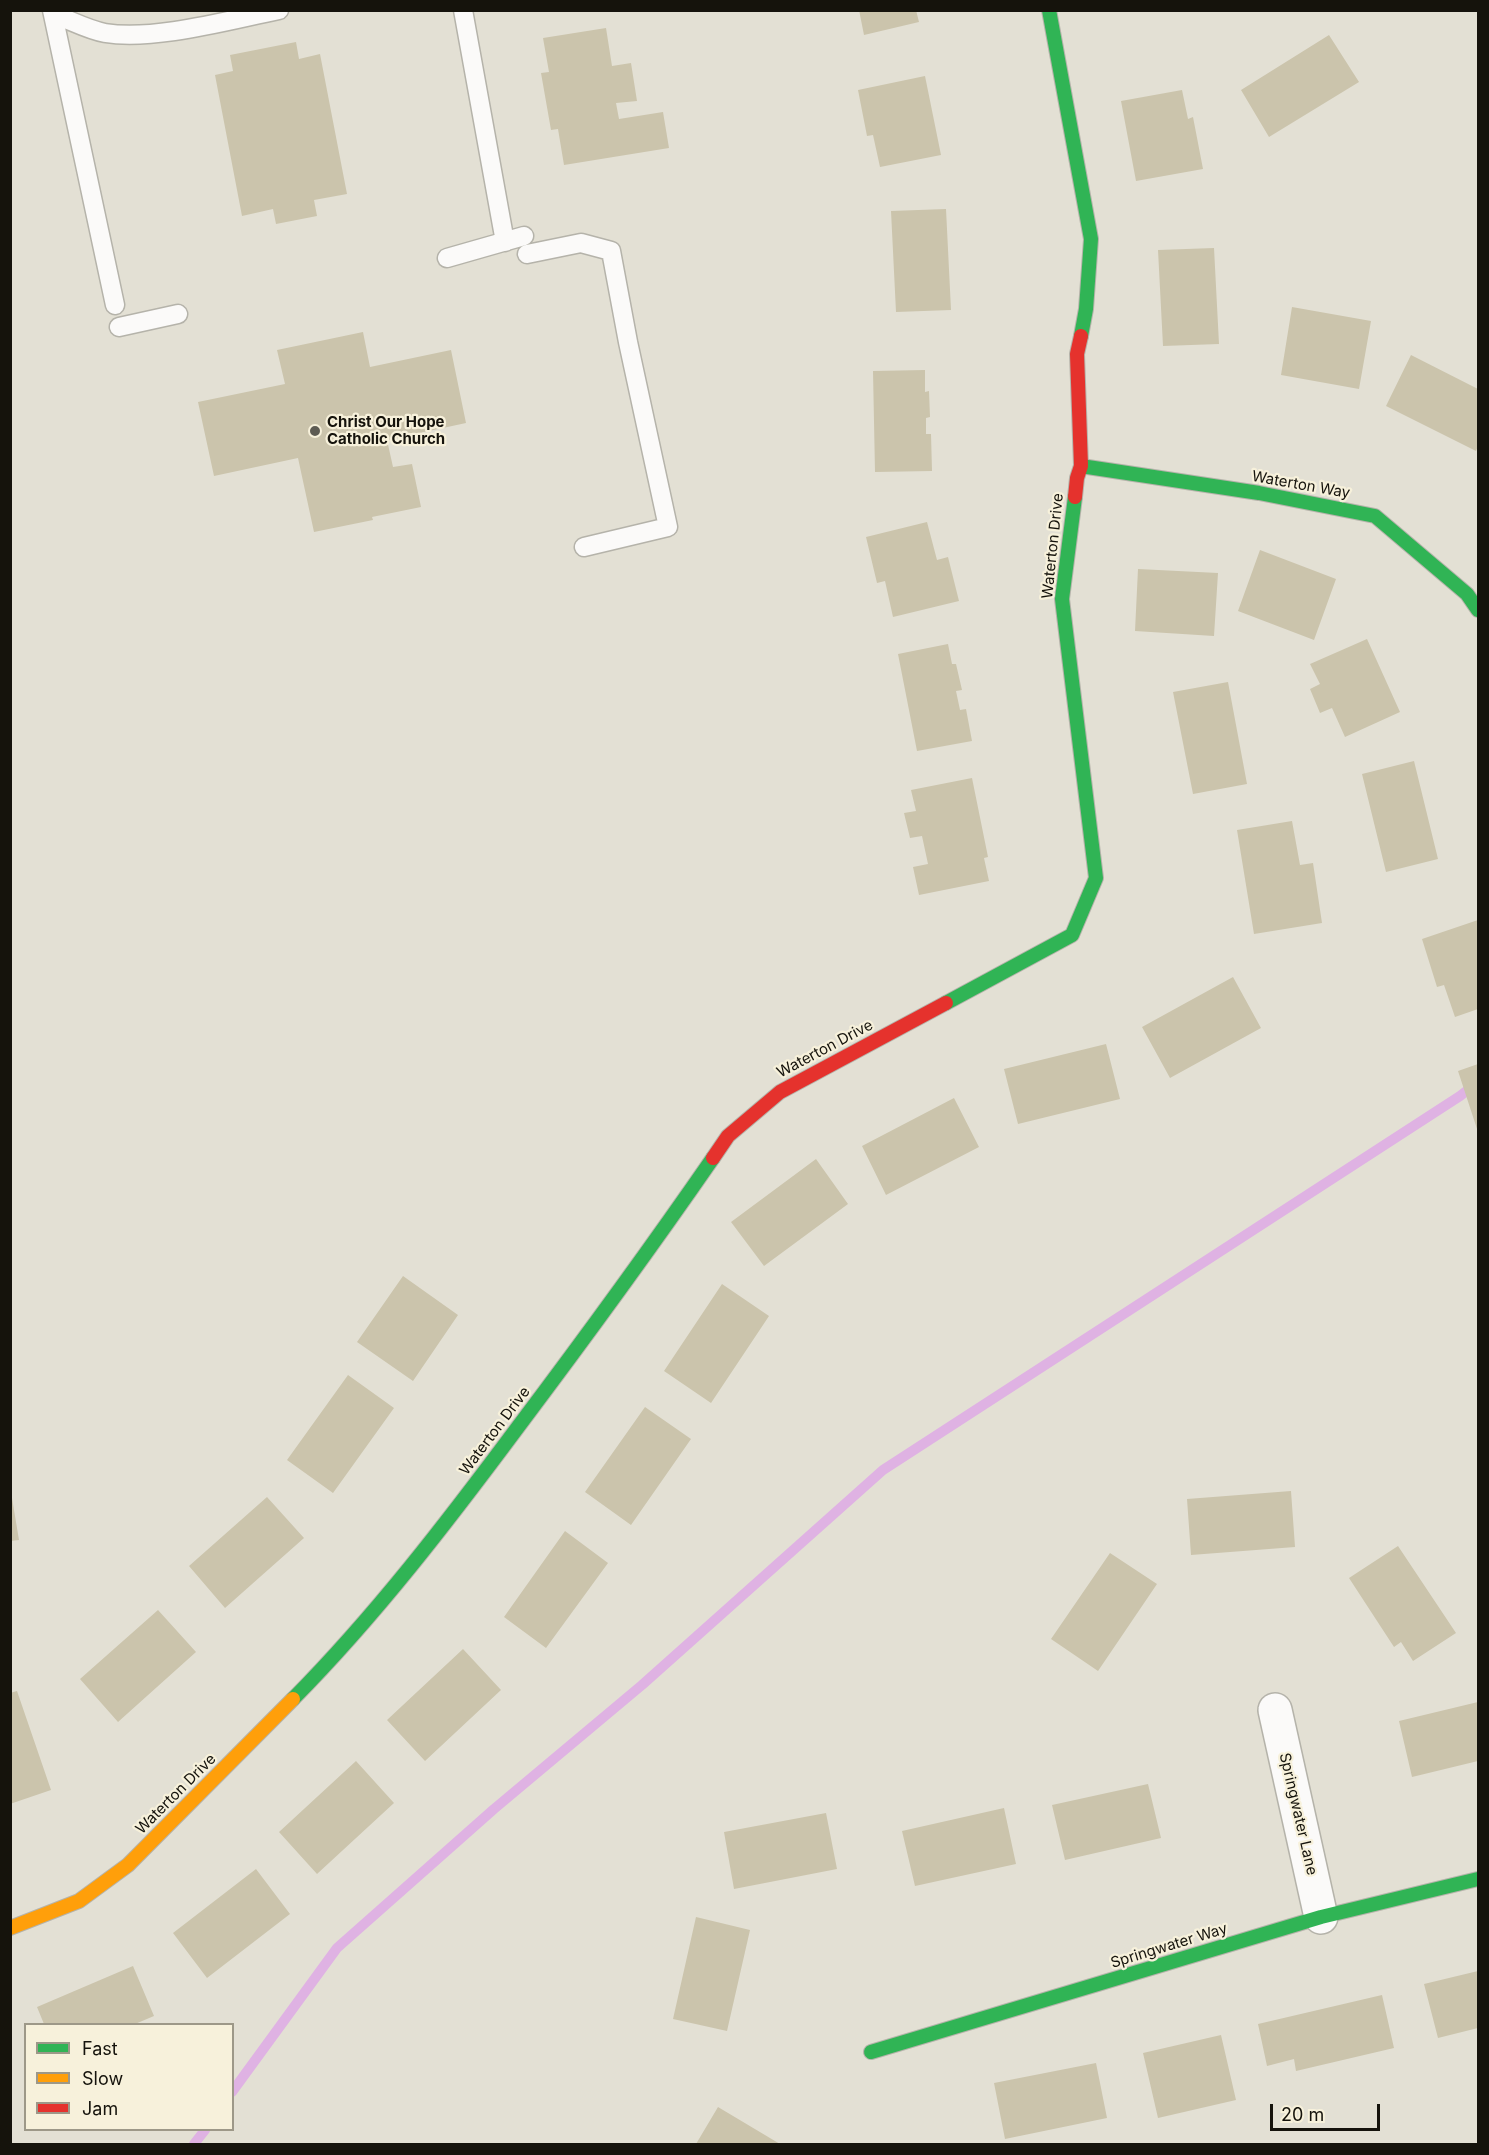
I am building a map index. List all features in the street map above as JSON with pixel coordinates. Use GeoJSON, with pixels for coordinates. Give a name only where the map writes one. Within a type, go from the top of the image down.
{"type":"FeatureCollection","features":[{"type":"Feature","properties":{"kind":"street","name":"Waterton Drive"},"geometry":{"type":"LineString","coordinates":[[10,1928],[79,1901],[128,1865],[319,1673],[433,1541],[639,1265],[728,1136],[780,1092],[1072,935],[1096,878],[1062,599],[1077,478],[1081,466],[1077,354],[1086,309],[1091,239],[1049,10]]}},
{"type":"Feature","properties":{"kind":"street","name":"Waterton Way"},"geometry":{"type":"LineString","coordinates":[[1081,466],[1259,494],[1375,516],[1467,594],[1479,610]]}},
{"type":"Feature","properties":{"kind":"street","name":"Springwater Lane"},"geometry":{"type":"LineString","coordinates":[[1275,1710],[1321,1917]]}},
{"type":"Feature","properties":{"kind":"street","name":"Springwater Way"},"geometry":{"type":"LineString","coordinates":[[871,2052],[1321,1917],[1479,1879]]}},
{"type":"Feature","properties":{"kind":"lane"},"geometry":{"type":"LineString","coordinates":[[53,12],[105,33],[146,34],[181,30],[279,10]]}},
{"type":"Feature","properties":{"kind":"lane"},"geometry":{"type":"LineString","coordinates":[[464,10],[505,242]]}},
{"type":"Feature","properties":{"kind":"lane"},"geometry":{"type":"LineString","coordinates":[[53,12],[115,305]]}},
{"type":"Feature","properties":{"kind":"lane"},"geometry":{"type":"LineString","coordinates":[[447,258],[505,242],[525,245],[581,243],[612,251],[668,527],[584,547]]}},
{"type":"Feature","properties":{"kind":"lane"},"geometry":{"type":"LineString","coordinates":[[119,327],[178,314]]}},
{"type":"Feature","properties":{"kind":"building"},"geometry":{"type":"Polygon","coordinates":[[[859,10],[916,10],[919,22],[864,35],[859,10]]]}},
{"type":"Feature","properties":{"kind":"building"},"geometry":{"type":"Polygon","coordinates":[[[606,28],[612,66],[631,63],[637,101],[616,103],[619,119],[663,112],[669,148],[564,165],[558,129],[551,130],[541,73],[549,72],[543,38],[606,28]]]}},
{"type":"Feature","properties":{"kind":"building"},"geometry":{"type":"Polygon","coordinates":[[[1329,35],[1359,82],[1269,137],[1241,90],[1329,35]]]}},
{"type":"Feature","properties":{"kind":"building"},"geometry":{"type":"Polygon","coordinates":[[[296,42],[299,59],[320,54],[347,194],[314,200],[317,216],[276,224],[273,209],[242,216],[215,75],[233,71],[230,55],[296,42]]]}},
{"type":"Feature","properties":{"kind":"building"},"geometry":{"type":"Polygon","coordinates":[[[925,76],[941,155],[880,167],[873,135],[867,136],[858,90],[925,76]]]}},
{"type":"Feature","properties":{"kind":"building"},"geometry":{"type":"Polygon","coordinates":[[[1182,90],[1188,119],[1193,117],[1203,169],[1136,181],[1121,101],[1182,90]]]}},
{"type":"Feature","properties":{"kind":"building"},"geometry":{"type":"Polygon","coordinates":[[[946,209],[951,310],[896,312],[891,211],[946,209]]]}},
{"type":"Feature","properties":{"kind":"building"},"geometry":{"type":"Polygon","coordinates":[[[1214,248],[1219,344],[1163,346],[1158,250],[1214,248]]]}},
{"type":"Feature","properties":{"kind":"building"},"geometry":{"type":"Polygon","coordinates":[[[1292,307],[1371,321],[1359,389],[1281,375],[1292,307]]]}},
{"type":"Feature","properties":{"kind":"building","name":"Christ Our Hope Catholic Church"},"geometry":{"type":"Polygon","coordinates":[[[363,332],[370,367],[451,350],[466,423],[387,440],[393,467],[412,464],[421,507],[314,532],[298,458],[214,476],[198,402],[285,384],[277,350],[363,332]]]}},
{"type":"Feature","properties":{"kind":"building"},"geometry":{"type":"Polygon","coordinates":[[[1411,355],[1478,389],[1478,446],[1476,451],[1386,406],[1411,355]]]}},
{"type":"Feature","properties":{"kind":"building"},"geometry":{"type":"Polygon","coordinates":[[[925,370],[925,392],[929,391],[930,417],[926,418],[926,434],[931,434],[932,471],[875,472],[873,371],[925,370]]]}},
{"type":"Feature","properties":{"kind":"building"},"geometry":{"type":"Polygon","coordinates":[[[927,522],[937,560],[948,557],[959,601],[893,617],[885,581],[877,583],[866,537],[927,522]]]}},
{"type":"Feature","properties":{"kind":"building"},"geometry":{"type":"Polygon","coordinates":[[[1260,550],[1336,579],[1314,640],[1238,611],[1260,550]]]}},
{"type":"Feature","properties":{"kind":"building"},"geometry":{"type":"Polygon","coordinates":[[[1138,569],[1218,573],[1214,636],[1135,631],[1138,569]]]}},
{"type":"Feature","properties":{"kind":"building"},"geometry":{"type":"Polygon","coordinates":[[[1367,639],[1400,712],[1345,737],[1332,708],[1320,713],[1310,689],[1320,684],[1310,664],[1367,639]]]}},
{"type":"Feature","properties":{"kind":"building"},"geometry":{"type":"Polygon","coordinates":[[[948,644],[952,664],[956,664],[962,690],[956,691],[960,710],[966,709],[972,741],[917,751],[898,654],[948,644]]]}},
{"type":"Feature","properties":{"kind":"building"},"geometry":{"type":"Polygon","coordinates":[[[1228,682],[1247,784],[1193,794],[1173,692],[1228,682]]]}},
{"type":"Feature","properties":{"kind":"building"},"geometry":{"type":"Polygon","coordinates":[[[1414,761],[1438,859],[1386,872],[1362,774],[1414,761]]]}},
{"type":"Feature","properties":{"kind":"building"},"geometry":{"type":"Polygon","coordinates":[[[972,778],[988,857],[984,858],[989,881],[919,895],[913,867],[928,864],[922,836],[910,838],[904,813],[916,811],[911,790],[972,778]]]}},
{"type":"Feature","properties":{"kind":"building"},"geometry":{"type":"Polygon","coordinates":[[[1292,821],[1300,865],[1313,863],[1322,923],[1254,934],[1237,830],[1292,821]]]}},
{"type":"Feature","properties":{"kind":"building"},"geometry":{"type":"Polygon","coordinates":[[[1478,920],[1478,1009],[1455,1017],[1444,985],[1437,987],[1422,939],[1478,920]]]}},
{"type":"Feature","properties":{"kind":"building"},"geometry":{"type":"Polygon","coordinates":[[[1233,977],[1261,1028],[1170,1078],[1142,1027],[1233,977]]]}},
{"type":"Feature","properties":{"kind":"building"},"geometry":{"type":"Polygon","coordinates":[[[1106,1044],[1120,1099],[1018,1124],[1004,1069],[1106,1044]]]}},
{"type":"Feature","properties":{"kind":"building"},"geometry":{"type":"Polygon","coordinates":[[[1478,1064],[1478,1132],[1458,1071],[1478,1064]]]}},
{"type":"Feature","properties":{"kind":"building"},"geometry":{"type":"Polygon","coordinates":[[[954,1098],[979,1147],[886,1195],[862,1146],[954,1098]]]}},
{"type":"Feature","properties":{"kind":"building"},"geometry":{"type":"Polygon","coordinates":[[[816,1159],[848,1204],[764,1266],[731,1222],[816,1159]]]}},
{"type":"Feature","properties":{"kind":"building"},"geometry":{"type":"Polygon","coordinates":[[[403,1276],[458,1315],[413,1381],[357,1342],[403,1276]]]}},
{"type":"Feature","properties":{"kind":"building"},"geometry":{"type":"Polygon","coordinates":[[[722,1284],[769,1316],[711,1403],[664,1371],[722,1284]]]}},
{"type":"Feature","properties":{"kind":"building"},"geometry":{"type":"Polygon","coordinates":[[[348,1375],[394,1408],[333,1493],[287,1460],[348,1375]]]}},
{"type":"Feature","properties":{"kind":"building"},"geometry":{"type":"Polygon","coordinates":[[[645,1407],[691,1439],[631,1525],[585,1492],[645,1407]]]}},
{"type":"Feature","properties":{"kind":"building"},"geometry":{"type":"Polygon","coordinates":[[[1291,1491],[1295,1547],[1191,1555],[1187,1499],[1291,1491]]]}},
{"type":"Feature","properties":{"kind":"building"},"geometry":{"type":"Polygon","coordinates":[[[267,1497],[304,1538],[225,1608],[189,1566],[267,1497]]]}},
{"type":"Feature","properties":{"kind":"building"},"geometry":{"type":"Polygon","coordinates":[[[12,1498],[19,1540],[10,1541],[10,1499],[12,1498]]]}},
{"type":"Feature","properties":{"kind":"building"},"geometry":{"type":"Polygon","coordinates":[[[565,1531],[608,1563],[546,1648],[504,1617],[565,1531]]]}},
{"type":"Feature","properties":{"kind":"building"},"geometry":{"type":"Polygon","coordinates":[[[1398,1546],[1456,1633],[1413,1661],[1401,1642],[1394,1647],[1349,1578],[1398,1546]]]}},
{"type":"Feature","properties":{"kind":"building"},"geometry":{"type":"Polygon","coordinates":[[[1110,1553],[1157,1584],[1098,1671],[1051,1639],[1110,1553]]]}},
{"type":"Feature","properties":{"kind":"building"},"geometry":{"type":"Polygon","coordinates":[[[158,1610],[196,1652],[118,1722],[80,1679],[158,1610]]]}},
{"type":"Feature","properties":{"kind":"building"},"geometry":{"type":"Polygon","coordinates":[[[463,1649],[501,1690],[425,1761],[387,1720],[463,1649]]]}},
{"type":"Feature","properties":{"kind":"building"},"geometry":{"type":"Polygon","coordinates":[[[17,1691],[51,1790],[10,1804],[10,1693],[17,1691]]]}},
{"type":"Feature","properties":{"kind":"building"},"geometry":{"type":"Polygon","coordinates":[[[1478,1702],[1478,1761],[1412,1777],[1399,1721],[1478,1702]]]}},
{"type":"Feature","properties":{"kind":"building"},"geometry":{"type":"Polygon","coordinates":[[[356,1761],[394,1803],[317,1874],[279,1832],[356,1761]]]}},
{"type":"Feature","properties":{"kind":"building"},"geometry":{"type":"Polygon","coordinates":[[[1148,1784],[1161,1838],[1065,1860],[1052,1805],[1148,1784]]]}},
{"type":"Feature","properties":{"kind":"building"},"geometry":{"type":"Polygon","coordinates":[[[1004,1808],[1016,1864],[915,1886],[902,1831],[1004,1808]]]}},
{"type":"Feature","properties":{"kind":"building"},"geometry":{"type":"Polygon","coordinates":[[[826,1813],[837,1869],[734,1889],[724,1832],[826,1813]]]}},
{"type":"Feature","properties":{"kind":"building"},"geometry":{"type":"Polygon","coordinates":[[[256,1869],[290,1914],[207,1978],[173,1933],[256,1869]]]}},
{"type":"Feature","properties":{"kind":"building"},"geometry":{"type":"Polygon","coordinates":[[[696,1917],[750,1930],[727,2031],[673,2019],[696,1917]]]}},
{"type":"Feature","properties":{"kind":"building"},"geometry":{"type":"Polygon","coordinates":[[[133,1966],[154,2016],[137,2023],[44,2023],[37,2007],[133,1966]]]}},
{"type":"Feature","properties":{"kind":"building"},"geometry":{"type":"Polygon","coordinates":[[[1478,1971],[1478,2028],[1438,2038],[1424,1984],[1478,1971]]]}},
{"type":"Feature","properties":{"kind":"building"},"geometry":{"type":"Polygon","coordinates":[[[1382,1995],[1394,2048],[1296,2071],[1294,2059],[1267,2066],[1258,2024],[1382,1995]]]}},
{"type":"Feature","properties":{"kind":"building"},"geometry":{"type":"Polygon","coordinates":[[[1221,2035],[1236,2100],[1158,2118],[1143,2053],[1221,2035]]]}},
{"type":"Feature","properties":{"kind":"building"},"geometry":{"type":"Polygon","coordinates":[[[1096,2063],[1107,2118],[1005,2139],[994,2083],[1096,2063]]]}},
{"type":"Feature","properties":{"kind":"building"},"geometry":{"type":"Polygon","coordinates":[[[718,2107],[780,2144],[696,2144],[718,2107]]]}},
{"type":"Feature","properties":{"kind":"waterway"},"geometry":{"type":"LineString","coordinates":[[234,2089],[337,1948],[494,1809],[642,1685],[883,1470],[1460,1096],[1478,1082]]}},
{"type":"Feature","properties":{"kind":"waterway"},"geometry":{"type":"LineString","coordinates":[[194,2144],[204,2131]]}},
{"type":"Feature","properties":{"kind":"traffic: fast"},"geometry":{"type":"LineString","coordinates":[[1049,10],[1091,239],[1086,309],[1081,336]]}},
{"type":"Feature","properties":{"kind":"traffic: fast"},"geometry":{"type":"LineString","coordinates":[[1081,466],[1259,493],[1375,516],[1467,594],[1478,610]]}},
{"type":"Feature","properties":{"kind":"traffic: fast"},"geometry":{"type":"LineString","coordinates":[[946,1003],[1072,935],[1096,878],[1062,599],[1075,497]]}},
{"type":"Feature","properties":{"kind":"traffic: fast"},"geometry":{"type":"LineString","coordinates":[[293,1699],[382,1601],[438,1532],[593,1327],[713,1158]]}},
{"type":"Feature","properties":{"kind":"traffic: fast"},"geometry":{"type":"LineString","coordinates":[[871,2052],[1321,1917],[1478,1879]]}},
{"type":"Feature","properties":{"kind":"traffic: slow"},"geometry":{"type":"LineString","coordinates":[[10,1928],[79,1901],[128,1865],[293,1699]]}},
{"type":"Feature","properties":{"kind":"traffic: jam"},"geometry":{"type":"LineString","coordinates":[[1075,497],[1081,466],[1077,354],[1081,336]]}},
{"type":"Feature","properties":{"kind":"traffic: jam"},"geometry":{"type":"LineString","coordinates":[[713,1158],[728,1136],[780,1092],[946,1003]]}},
{"type":"Feature","properties":{"kind":"place","name":"Christ Our Hope Catholic Church"},"geometry":{"type":"Point","coordinates":[315,431]}}]}
